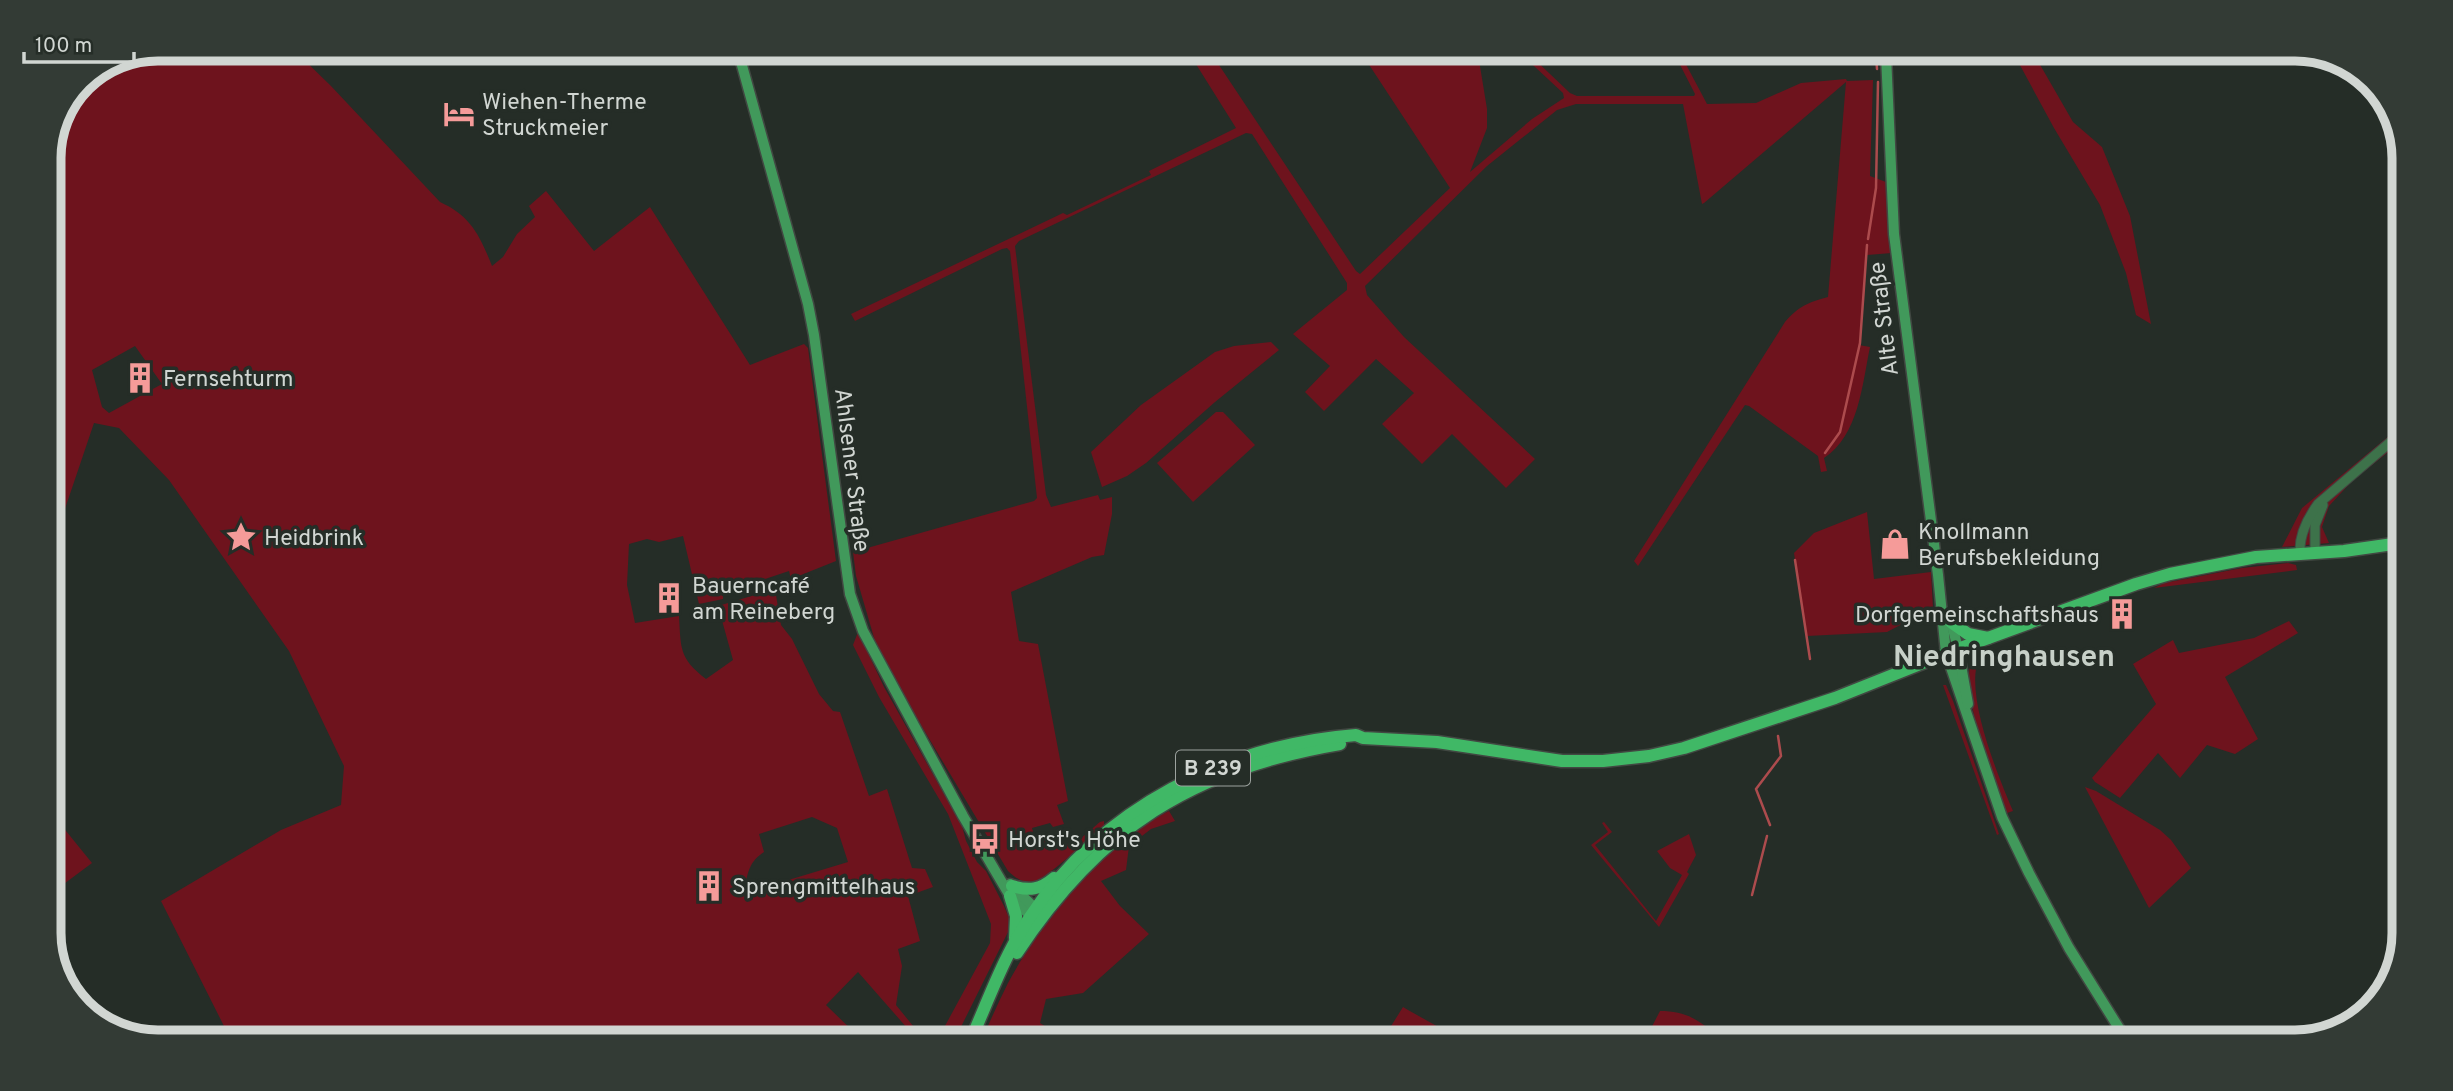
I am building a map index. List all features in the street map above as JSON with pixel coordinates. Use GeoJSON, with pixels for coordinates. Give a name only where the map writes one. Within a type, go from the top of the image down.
{"type":"FeatureCollection","features":[{"type":"Feature","properties":{"kind":"main road","name":"Ahlsener Straße"},"geometry":{"type":"LineString","coordinates":[[741,61],[800,269],[814,333],[850,594],[863,631],[994,869],[1011,891],[1037,916]]}},
{"type":"Feature","properties":{"kind":"main road","name":"Alte Straße"},"geometry":{"type":"LineString","coordinates":[[1886,61],[1894,234],[1938,576],[1945,653],[1975,737]]}},
{"type":"Feature","properties":{"kind":"main road","name":"B 239"},"geometry":{"type":"LineString","coordinates":[[975,1030],[1016,934],[1011,891],[1047,884],[1149,802],[1205,771],[1242,757],[1303,741],[1356,735],[1363,738],[1437,742],[1562,761],[1603,761],[1649,756],[1684,748],[1835,698],[1945,653],[2170,574],[2214,564],[2392,545]]}},
{"type":"Feature","properties":{"kind":"main road","name":"Alte Straße"},"geometry":{"type":"LineString","coordinates":[[1938,576],[1958,649],[1975,737]]}},
{"type":"Feature","properties":{"kind":"main road"},"geometry":{"type":"LineString","coordinates":[[1951,622],[1968,634],[1988,639]]}},
{"type":"Feature","properties":{"kind":"main road"},"geometry":{"type":"LineString","coordinates":[[1975,737],[2002,817],[2034,883],[2069,948],[2120,1030]]}},
{"type":"Feature","properties":{"kind":"main road","name":"B 239"},"geometry":{"type":"LineString","coordinates":[[981,1017],[1037,916],[1092,859],[1144,817],[1168,802],[1243,767],[1294,753],[1356,742],[1363,738]]}},
{"type":"Feature","properties":{"kind":"main road","name":"B 239"},"geometry":{"type":"LineString","coordinates":[[1013,945],[1084,854]]}},
{"type":"Feature","properties":{"kind":"street"},"geometry":{"type":"LineString","coordinates":[[2300,553],[2300,538],[2310,516],[2331,491],[2392,440]]}},
{"type":"Feature","properties":{"kind":"street"},"geometry":{"type":"LineString","coordinates":[[2315,552],[2315,525],[2331,491]]}},
{"type":"Feature","properties":{"kind":"shaded area"},"geometry":{"type":"Polygon","coordinates":[[[158,61],[305,61],[440,202],[467,220],[483,245],[492,266],[503,257],[517,234],[535,217],[529,206],[546,191],[594,251],[650,207],[750,365],[804,344],[808,348],[836,561],[791,579],[789,571],[723,593],[723,599],[699,604],[683,536],[659,542],[647,539],[629,544],[627,585],[635,623],[679,616],[680,637],[686,659],[706,679],[733,660],[718,606],[775,589],[781,625],[792,639],[819,694],[833,711],[840,712],[869,796],[887,789],[912,868],[925,869],[933,887],[908,896],[920,941],[898,949],[902,966],[896,1005],[916,1030],[909,1030],[858,972],[826,1005],[852,1030],[226,1030],[161,901],[281,830],[341,805],[344,766],[289,651],[169,480],[119,428],[94,423],[61,521],[61,152],[71,115],[81,99],[94,85],[127,66],[158,61]],[[135,346],[92,370],[102,407],[109,413],[162,384],[135,346]],[[812,817],[759,834],[764,852],[753,863],[745,887],[749,892],[848,862],[837,828],[812,817]]]}},
{"type":"Feature","properties":{"kind":"shaded area"},"geometry":{"type":"Polygon","coordinates":[[[1194,61],[1216,61],[1360,274],[1450,188],[1367,61],[1479,61],[1487,109],[1487,128],[1470,172],[1532,119],[1564,98],[1563,93],[1529,61],[1536,61],[1570,93],[1577,96],[1694,96],[1678,61],[1684,61],[1707,104],[1756,103],[1801,83],[1846,79],[1873,80],[1870,176],[1886,182],[1892,253],[1867,255],[1859,345],[1870,347],[1857,408],[1845,436],[1824,458],[1827,471],[1821,472],[1818,456],[1745,405],[1638,566],[1634,561],[1785,322],[1804,306],[1828,297],[1846,82],[1702,204],[1683,104],[1576,104],[1557,110],[1487,166],[1365,286],[1367,295],[1404,337],[1535,459],[1506,488],[1452,434],[1422,464],[1382,424],[1414,393],[1376,359],[1324,411],[1305,392],[1330,366],[1293,334],[1347,290],[1347,283],[1252,134],[1246,133],[1019,241],[1015,246],[1046,495],[1051,507],[1098,495],[1100,500],[1112,497],[1112,514],[1104,555],[1092,557],[1011,592],[1019,641],[1038,644],[1068,801],[1057,805],[1064,824],[1053,827],[1050,823],[1032,828],[1036,843],[1049,841],[1070,844],[1104,821],[1104,826],[1057,867],[1038,880],[1024,882],[1008,871],[915,715],[875,641],[856,576],[853,552],[1037,498],[1010,251],[1007,248],[1002,249],[855,321],[851,314],[1063,213],[1067,215],[1151,175],[1149,171],[1236,128],[1194,61]]]}},
{"type":"Feature","properties":{"kind":"shaded area"},"geometry":{"type":"Polygon","coordinates":[[[2018,61],[2038,61],[2073,122],[2102,147],[2130,216],[2151,324],[2136,315],[2126,273],[2100,205],[2018,61]]]}},
{"type":"Feature","properties":{"kind":"shaded area"},"geometry":{"type":"Polygon","coordinates":[[[1271,342],[1279,350],[1146,463],[1127,476],[1102,487],[1091,452],[1141,405],[1215,352],[1234,346],[1271,342]]]}},
{"type":"Feature","properties":{"kind":"shaded area"},"geometry":{"type":"Polygon","coordinates":[[[1216,412],[1223,412],[1255,445],[1193,502],[1157,463],[1216,412]]]}},
{"type":"Feature","properties":{"kind":"shaded area"},"geometry":{"type":"Polygon","coordinates":[[[2392,433],[2392,449],[2354,479],[2329,506],[2322,527],[2329,543],[2282,547],[2302,508],[2392,433]]]}},
{"type":"Feature","properties":{"kind":"shaded area"},"geometry":{"type":"Polygon","coordinates":[[[1867,512],[1874,579],[1931,572],[1933,608],[1887,632],[1807,636],[1794,553],[1814,533],[1867,512]]]}},
{"type":"Feature","properties":{"kind":"shaded area"},"geometry":{"type":"Polygon","coordinates":[[[2288,563],[2296,565],[2297,570],[2154,588],[2164,583],[2242,568],[2288,563]]]}},
{"type":"Feature","properties":{"kind":"shaded area"},"geometry":{"type":"Polygon","coordinates":[[[2289,621],[2298,633],[2225,677],[2258,739],[2235,754],[2207,745],[2180,778],[2158,753],[2120,798],[2095,782],[2092,778],[2156,704],[2133,664],[2173,640],[2179,653],[2254,638],[2289,621]]]}},
{"type":"Feature","properties":{"kind":"shaded area"},"geometry":{"type":"Polygon","coordinates":[[[858,632],[884,687],[962,826],[966,841],[977,862],[986,871],[1010,920],[1010,928],[959,1030],[943,1030],[990,943],[991,924],[948,814],[879,697],[853,645],[858,632]]]}},
{"type":"Feature","properties":{"kind":"shaded area"},"geometry":{"type":"Polygon","coordinates":[[[1971,659],[1976,669],[1975,685],[1981,721],[2013,811],[2007,813],[1986,758],[1974,715],[1970,695],[1971,659]]]}},
{"type":"Feature","properties":{"kind":"shaded area"},"geometry":{"type":"Polygon","coordinates":[[[1943,685],[1946,685],[1953,701],[1999,834],[1997,835],[1943,685]]]}},
{"type":"Feature","properties":{"kind":"shaded area"},"geometry":{"type":"Polygon","coordinates":[[[2085,787],[2160,830],[2171,840],[2191,868],[2149,908],[2085,787]]]}},
{"type":"Feature","properties":{"kind":"shaded area"},"geometry":{"type":"Polygon","coordinates":[[[1169,811],[1175,821],[1151,829],[1129,846],[1126,870],[1101,881],[1120,906],[1149,934],[1083,993],[1046,999],[1040,1023],[1051,1030],[986,1030],[1021,960],[1057,910],[1100,862],[1146,824],[1169,811]]]}},
{"type":"Feature","properties":{"kind":"shaded area"},"geometry":{"type":"Polygon","coordinates":[[[1602,823],[1612,832],[1595,845],[1656,921],[1682,875],[1670,868],[1657,851],[1689,834],[1696,855],[1687,872],[1689,874],[1659,927],[1591,845],[1608,832],[1602,823]]]}},
{"type":"Feature","properties":{"kind":"shaded area"},"geometry":{"type":"Polygon","coordinates":[[[61,825],[92,863],[61,886],[61,825]]]}},
{"type":"Feature","properties":{"kind":"shaded area"},"geometry":{"type":"Polygon","coordinates":[[[1403,1007],[1444,1030],[1389,1030],[1403,1007]]]}},
{"type":"Feature","properties":{"kind":"shaded area"},"geometry":{"type":"Polygon","coordinates":[[[1660,1011],[1686,1015],[1710,1030],[1650,1030],[1660,1011]]]}},
{"type":"Feature","properties":{"kind":"waterway"},"geometry":{"type":"LineString","coordinates":[[1876,61],[1877,69]]}},
{"type":"Feature","properties":{"kind":"waterway"},"geometry":{"type":"LineString","coordinates":[[1868,239],[1876,188],[1878,82]]}},
{"type":"Feature","properties":{"kind":"waterway"},"geometry":{"type":"LineString","coordinates":[[1825,453],[1840,432],[1860,343],[1867,245]]}},
{"type":"Feature","properties":{"kind":"waterway"},"geometry":{"type":"LineString","coordinates":[[1795,560],[1810,659]]}},
{"type":"Feature","properties":{"kind":"waterway"},"geometry":{"type":"LineString","coordinates":[[1770,825],[1756,789],[1781,756],[1778,736]]}},
{"type":"Feature","properties":{"kind":"waterway"},"geometry":{"type":"LineString","coordinates":[[1752,895],[1767,836]]}},
{"type":"Feature","properties":{"kind":"place","name":"Wiehen-Therme Struckmeier"},"geometry":{"type":"Point","coordinates":[459,114]}},
{"type":"Feature","properties":{"kind":"place","name":"Fernsehturm"},"geometry":{"type":"Point","coordinates":[140,378]}},
{"type":"Feature","properties":{"kind":"place","name":"Heidbrink"},"geometry":{"type":"Point","coordinates":[241,537]}},
{"type":"Feature","properties":{"kind":"place","name":"Knollmann Berufsbekleidung"},"geometry":{"type":"Point","coordinates":[1895,544]}},
{"type":"Feature","properties":{"kind":"place","name":"Bauerncafé am Reineberg"},"geometry":{"type":"Point","coordinates":[669,598]}},
{"type":"Feature","properties":{"kind":"place","name":"Dorfgemeinschaftshaus"},"geometry":{"type":"Point","coordinates":[2122,614]}},
{"type":"Feature","properties":{"kind":"place","name":"Horst's Höhe"},"geometry":{"type":"Point","coordinates":[985,839]}},
{"type":"Feature","properties":{"kind":"place","name":"Sprengmittelhaus"},"geometry":{"type":"Point","coordinates":[709,886]}},
{"type":"Feature","properties":{"kind":"district","name":"Niedringhausen"},"geometry":{"type":"Point","coordinates":[2004,656]}}]}
